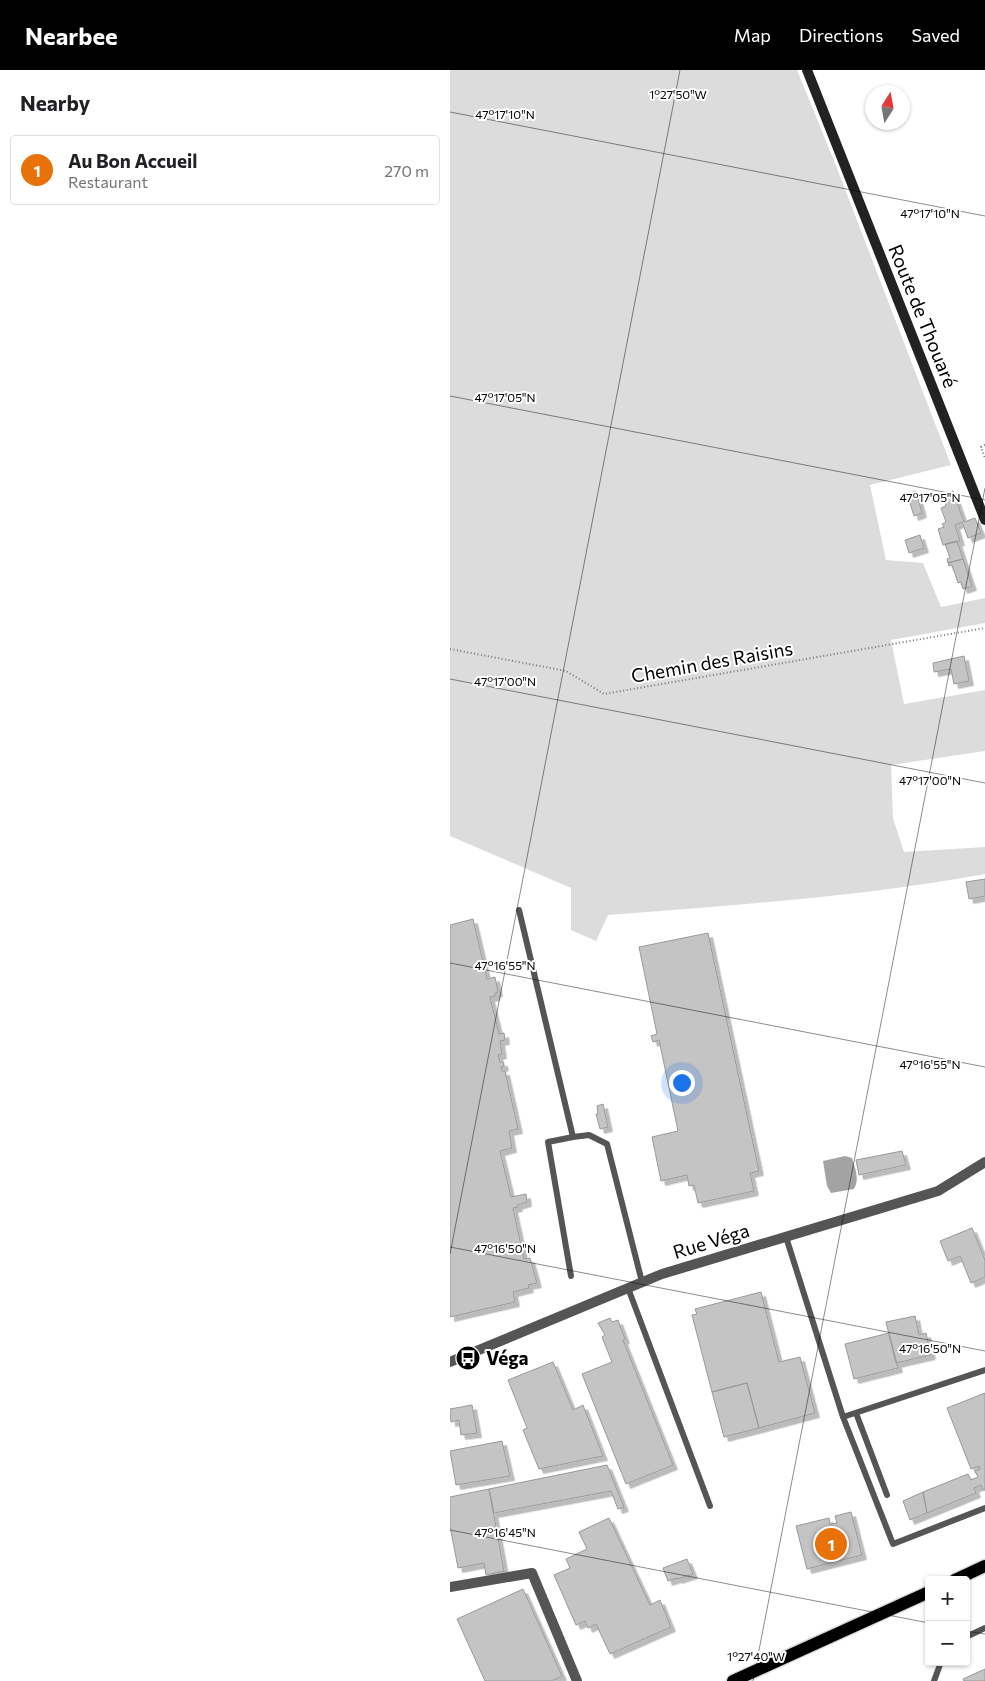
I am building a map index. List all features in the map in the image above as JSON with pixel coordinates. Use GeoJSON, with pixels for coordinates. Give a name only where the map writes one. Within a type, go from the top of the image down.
{"type":"FeatureCollection","features":[{"type":"Feature","properties":{"kind":"main road","name":"Route de Thouaré"},"geometry":{"type":"LineString","coordinates":[[807,70],[985,520]]}},
{"type":"Feature","properties":{"kind":"main road"},"geometry":{"type":"LineString","coordinates":[[964,1576],[985,1566]]}},
{"type":"Feature","properties":{"kind":"main road"},"geometry":{"type":"LineString","coordinates":[[733,1681],[925,1594]]}},
{"type":"Feature","properties":{"kind":"street","name":"Rue Véga"},"geometry":{"type":"LineString","coordinates":[[450,1362],[662,1274],[938,1191],[985,1162]]}},
{"type":"Feature","properties":{"kind":"street"},"geometry":{"type":"LineString","coordinates":[[450,1587],[532,1573],[578,1681]]}},
{"type":"Feature","properties":{"kind":"lane"},"geometry":{"type":"LineString","coordinates":[[519,910],[573,1137]]}},
{"type":"Feature","properties":{"kind":"lane"},"geometry":{"type":"LineString","coordinates":[[571,1276],[548,1142],[590,1135],[607,1144],[642,1282]]}},
{"type":"Feature","properties":{"kind":"lane"},"geometry":{"type":"LineString","coordinates":[[786,1237],[844,1417],[893,1544],[985,1508]]}},
{"type":"Feature","properties":{"kind":"lane"},"geometry":{"type":"LineString","coordinates":[[628,1288],[710,1506]]}},
{"type":"Feature","properties":{"kind":"lane"},"geometry":{"type":"LineString","coordinates":[[844,1417],[985,1370]]}},
{"type":"Feature","properties":{"kind":"lane"},"geometry":{"type":"LineString","coordinates":[[856,1413],[887,1495]]}},
{"type":"Feature","properties":{"kind":"lane"},"geometry":{"type":"LineString","coordinates":[[970,1635],[985,1628]]}},
{"type":"Feature","properties":{"kind":"lane"},"geometry":{"type":"LineString","coordinates":[[934,1681],[940,1666]]}},
{"type":"Feature","properties":{"kind":"path"},"geometry":{"type":"LineString","coordinates":[[985,446],[981,447],[985,458]]}},
{"type":"Feature","properties":{"kind":"path","name":"Chemin des Raisins"},"geometry":{"type":"LineString","coordinates":[[450,649],[566,671],[604,694],[985,628]]}},
{"type":"Feature","properties":{"kind":"shaded area"},"geometry":{"type":"Polygon","coordinates":[[[450,70],[797,70],[835,163],[951,465],[870,485],[886,560],[923,563],[941,607],[985,598],[985,623],[891,640],[904,704],[985,690],[985,751],[891,765],[893,818],[904,852],[985,847],[985,874],[892,889],[750,904],[608,915],[596,941],[571,930],[571,888],[450,836],[450,70]]]}},
{"type":"Feature","properties":{"kind":"shaded area"},"geometry":{"type":"Polygon","coordinates":[[[845,1156],[852,1158],[856,1174],[856,1185],[854,1189],[831,1193],[827,1186],[823,1161],[845,1156]]]}},
{"type":"Feature","properties":{"kind":"building"},"geometry":{"type":"Polygon","coordinates":[[[916,491],[922,513],[914,516],[907,494],[916,491]]]}},
{"type":"Feature","properties":{"kind":"building"},"geometry":{"type":"Polygon","coordinates":[[[953,491],[964,522],[975,518],[981,533],[968,538],[962,522],[955,525],[960,541],[943,545],[938,529],[944,527],[942,524],[946,522],[941,508],[946,506],[942,495],[953,491]]]}},
{"type":"Feature","properties":{"kind":"building"},"geometry":{"type":"Polygon","coordinates":[[[920,535],[924,548],[909,553],[905,540],[920,535]]]}},
{"type":"Feature","properties":{"kind":"building"},"geometry":{"type":"Polygon","coordinates":[[[957,541],[963,559],[948,563],[947,559],[950,558],[945,544],[957,541]]]}},
{"type":"Feature","properties":{"kind":"building"},"geometry":{"type":"Polygon","coordinates":[[[963,559],[972,586],[963,589],[961,582],[958,583],[952,565],[949,566],[948,563],[963,559]]]}},
{"type":"Feature","properties":{"kind":"building"},"geometry":{"type":"Polygon","coordinates":[[[964,656],[969,681],[954,684],[951,669],[934,672],[933,663],[964,656]]]}},
{"type":"Feature","properties":{"kind":"building"},"geometry":{"type":"Polygon","coordinates":[[[985,879],[985,896],[969,899],[966,882],[985,879]]]}},
{"type":"Feature","properties":{"kind":"building"},"geometry":{"type":"Polygon","coordinates":[[[473,919],[487,979],[495,977],[498,992],[495,993],[495,996],[490,997],[499,1034],[504,1033],[505,1040],[500,1041],[502,1054],[498,1055],[500,1062],[503,1062],[504,1066],[501,1067],[502,1071],[505,1071],[518,1129],[509,1131],[512,1148],[500,1151],[511,1197],[526,1194],[527,1202],[513,1208],[524,1259],[530,1258],[537,1283],[528,1285],[529,1288],[513,1292],[515,1302],[450,1317],[450,925],[473,919]]]}},
{"type":"Feature","properties":{"kind":"building"},"geometry":{"type":"Polygon","coordinates":[[[708,933],[759,1171],[750,1173],[754,1191],[698,1203],[694,1185],[689,1186],[687,1175],[661,1181],[652,1137],[678,1131],[659,1040],[653,1042],[651,1036],[657,1034],[639,947],[708,933]]]}},
{"type":"Feature","properties":{"kind":"building"},"geometry":{"type":"Polygon","coordinates":[[[603,1104],[608,1127],[600,1129],[596,1114],[598,1114],[597,1106],[603,1104]]]}},
{"type":"Feature","properties":{"kind":"building"},"geometry":{"type":"Polygon","coordinates":[[[902,1151],[906,1165],[859,1175],[856,1160],[902,1151]]]}},
{"type":"Feature","properties":{"kind":"building"},"geometry":{"type":"Polygon","coordinates":[[[972,1228],[985,1260],[985,1277],[971,1283],[960,1256],[948,1261],[940,1241],[972,1228]]]}},
{"type":"Feature","properties":{"kind":"building"},"geometry":{"type":"Polygon","coordinates":[[[761,1292],[779,1362],[800,1357],[815,1413],[759,1428],[747,1383],[712,1392],[692,1315],[697,1314],[695,1309],[761,1292]]]}},
{"type":"Feature","properties":{"kind":"building"},"geometry":{"type":"Polygon","coordinates":[[[915,1316],[919,1335],[926,1333],[931,1355],[896,1363],[886,1322],[915,1316]]]}},
{"type":"Feature","properties":{"kind":"building"},"geometry":{"type":"Polygon","coordinates":[[[610,1318],[612,1322],[618,1320],[625,1339],[623,1340],[673,1465],[626,1484],[582,1374],[612,1362],[602,1337],[605,1335],[598,1323],[610,1318]]]}},
{"type":"Feature","properties":{"kind":"building"},"geometry":{"type":"Polygon","coordinates":[[[889,1333],[898,1368],[854,1379],[845,1344],[889,1333]]]}},
{"type":"Feature","properties":{"kind":"building"},"geometry":{"type":"Polygon","coordinates":[[[553,1362],[573,1410],[583,1405],[603,1456],[539,1469],[523,1430],[527,1428],[508,1380],[553,1362]]]}},
{"type":"Feature","properties":{"kind":"building"},"geometry":{"type":"Polygon","coordinates":[[[747,1383],[759,1428],[724,1437],[712,1392],[747,1383]]]}},
{"type":"Feature","properties":{"kind":"building"},"geometry":{"type":"Polygon","coordinates":[[[985,1393],[985,1490],[983,1490],[981,1485],[974,1488],[976,1493],[927,1513],[923,1492],[968,1474],[971,1480],[978,1477],[975,1471],[980,1469],[979,1466],[971,1469],[947,1408],[985,1393]]]}},
{"type":"Feature","properties":{"kind":"building"},"geometry":{"type":"Polygon","coordinates":[[[472,1405],[477,1433],[461,1435],[459,1420],[451,1422],[450,1409],[472,1405]]]}},
{"type":"Feature","properties":{"kind":"building"},"geometry":{"type":"Polygon","coordinates":[[[502,1441],[510,1476],[456,1485],[450,1451],[502,1441]]]}},
{"type":"Feature","properties":{"kind":"building"},"geometry":{"type":"Polygon","coordinates":[[[607,1465],[624,1507],[618,1509],[611,1491],[494,1513],[489,1489],[607,1465]]]}},
{"type":"Feature","properties":{"kind":"building"},"geometry":{"type":"Polygon","coordinates":[[[489,1489],[504,1571],[486,1575],[484,1563],[458,1568],[450,1526],[450,1497],[489,1489]]]}},
{"type":"Feature","properties":{"kind":"building"},"geometry":{"type":"Polygon","coordinates":[[[923,1492],[927,1513],[910,1520],[903,1501],[923,1492]]]}},
{"type":"Feature","properties":{"kind":"building"},"geometry":{"type":"Polygon","coordinates":[[[851,1512],[862,1555],[807,1569],[796,1526],[829,1518],[830,1524],[837,1523],[835,1516],[851,1512]]]}},
{"type":"Feature","properties":{"kind":"building"},"geometry":{"type":"Polygon","coordinates":[[[609,1518],[650,1605],[660,1600],[671,1627],[610,1654],[596,1624],[588,1628],[585,1621],[576,1625],[554,1575],[570,1568],[566,1559],[587,1549],[579,1532],[609,1518]]]}},
{"type":"Feature","properties":{"kind":"building"},"geometry":{"type":"Polygon","coordinates":[[[687,1559],[693,1574],[668,1581],[663,1568],[687,1559]]]}},
{"type":"Feature","properties":{"kind":"building"},"geometry":{"type":"Polygon","coordinates":[[[523,1589],[562,1676],[551,1681],[485,1681],[457,1619],[523,1589]]]}},
{"type":"Feature","properties":{"kind":"building"},"geometry":{"type":"Polygon","coordinates":[[[985,1669],[985,1681],[964,1681],[963,1679],[985,1669]]]}},
{"type":"Feature","properties":{"kind":"place","name":"Véga"},"geometry":{"type":"Point","coordinates":[468,1358]}},
{"type":"Feature","properties":{"kind":"place","name":"Au Bon Accueil"},"geometry":{"type":"Point","coordinates":[831,1544]}}]}
